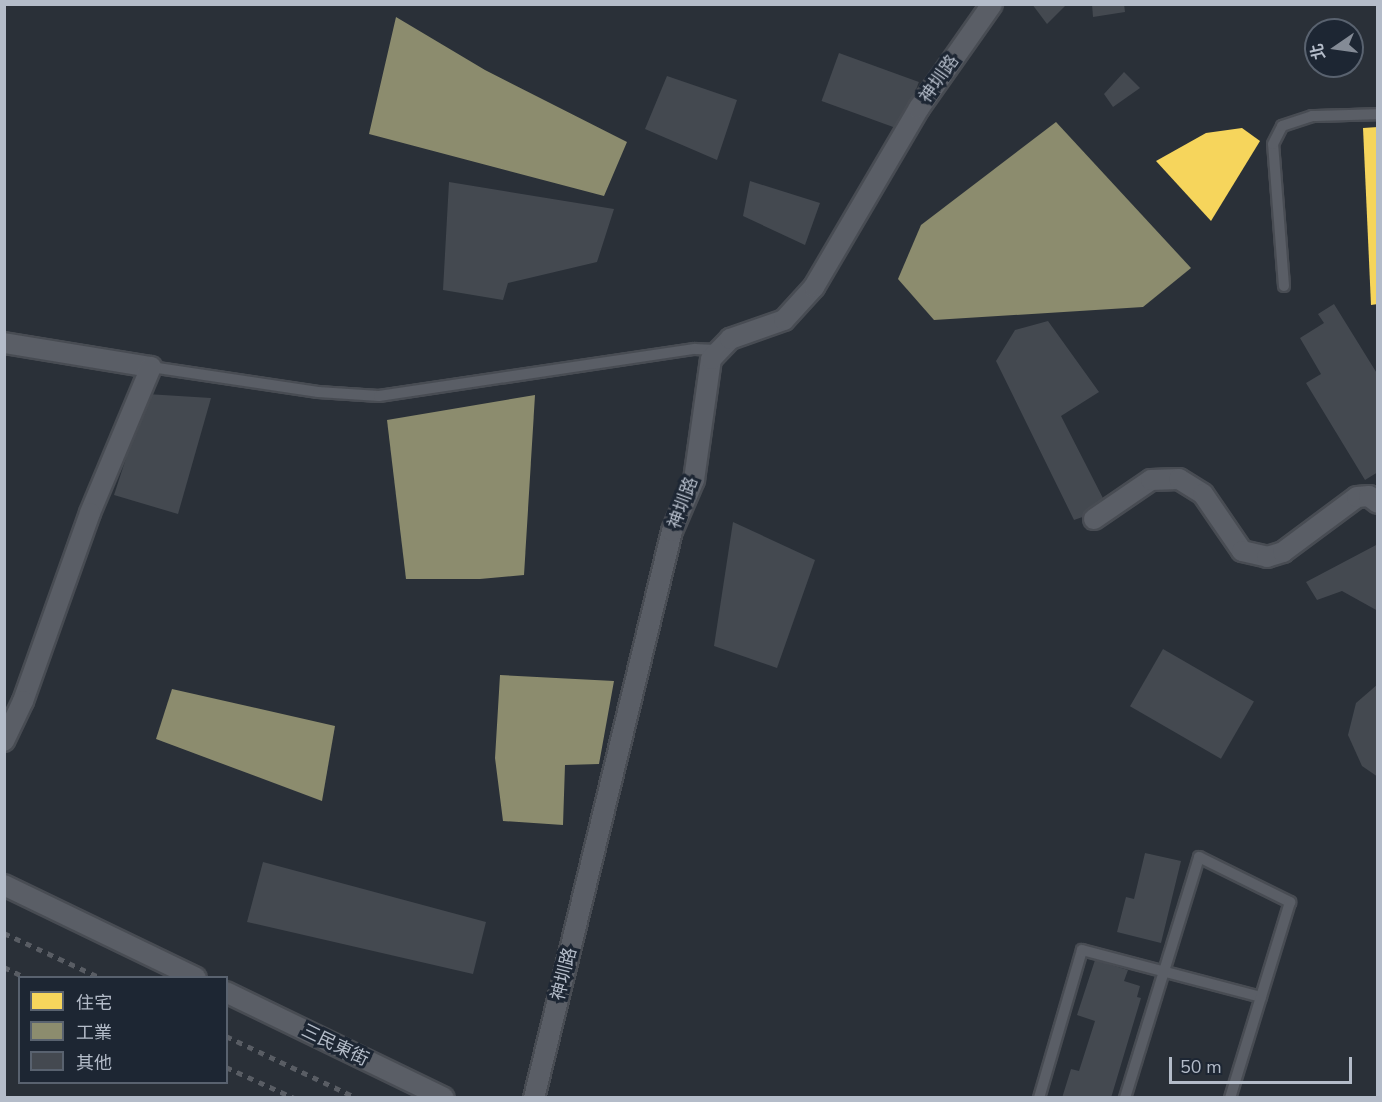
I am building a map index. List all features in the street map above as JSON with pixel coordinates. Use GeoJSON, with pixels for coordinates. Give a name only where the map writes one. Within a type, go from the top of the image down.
{"type":"FeatureCollection","features":[{"type":"Feature","properties":{"kind":"street","name":"神圳路"},"geometry":{"type":"LineString","coordinates":[[534,1098],[672,531],[694,480],[711,359],[716,350],[730,339],[784,320],[814,287],[919,108],[992,4]]}},
{"type":"Feature","properties":{"kind":"street"},"geometry":{"type":"LineString","coordinates":[[4,343],[151,367],[90,513],[23,701],[4,741]]}},
{"type":"Feature","properties":{"kind":"street"},"geometry":{"type":"LineString","coordinates":[[1094,519],[1151,480],[1179,479],[1203,494],[1242,551],[1267,557],[1283,552],[1357,497],[1369,496],[1377,503]]}},
{"type":"Feature","properties":{"kind":"street"},"geometry":{"type":"LineString","coordinates":[[4,885],[192,976]]}},
{"type":"Feature","properties":{"kind":"street","name":"三民東街"},"geometry":{"type":"LineString","coordinates":[[228,993],[444,1098]]}},
{"type":"Feature","properties":{"kind":"lane"},"geometry":{"type":"LineString","coordinates":[[1284,286],[1274,144],[1282,126],[1312,116],[1377,114]]}},
{"type":"Feature","properties":{"kind":"lane"},"geometry":{"type":"LineString","coordinates":[[151,367],[318,392],[379,396],[695,348],[716,350]]}},
{"type":"Feature","properties":{"kind":"lane"},"geometry":{"type":"LineString","coordinates":[[1125,1098],[1199,857],[1290,902],[1230,1098]]}},
{"type":"Feature","properties":{"kind":"lane"},"geometry":{"type":"LineString","coordinates":[[1039,1098],[1082,950],[1164,969],[1261,997]]}},
{"type":"Feature","properties":{"kind":"building: 住宅"},"geometry":{"type":"Polygon","coordinates":[[[1378,127],[1378,304],[1371,305],[1363,128],[1378,127]]]}},
{"type":"Feature","properties":{"kind":"building: 住宅"},"geometry":{"type":"Polygon","coordinates":[[[1242,128],[1260,141],[1211,221],[1156,161],[1206,133],[1242,128]]]}},
{"type":"Feature","properties":{"kind":"building: 工業"},"geometry":{"type":"Polygon","coordinates":[[[396,17],[485,70],[627,142],[604,196],[369,134],[396,17]]]}},
{"type":"Feature","properties":{"kind":"building: 工業"},"geometry":{"type":"Polygon","coordinates":[[[1056,122],[1191,268],[1143,307],[934,320],[898,279],[921,225],[1056,122]]]}},
{"type":"Feature","properties":{"kind":"building: 工業"},"geometry":{"type":"Polygon","coordinates":[[[535,395],[524,575],[480,579],[406,579],[387,420],[535,395]]]}},
{"type":"Feature","properties":{"kind":"building: 工業"},"geometry":{"type":"Polygon","coordinates":[[[500,675],[614,681],[599,764],[565,765],[563,825],[503,821],[495,758],[500,675]]]}},
{"type":"Feature","properties":{"kind":"building: 工業"},"geometry":{"type":"Polygon","coordinates":[[[172,689],[335,726],[322,801],[156,739],[172,689]]]}},
{"type":"Feature","properties":{"kind":"building: 其他"},"geometry":{"type":"Polygon","coordinates":[[[1032,4],[1067,4],[1047,24],[1032,4]]]}},
{"type":"Feature","properties":{"kind":"building: 其他"},"geometry":{"type":"Polygon","coordinates":[[[1092,4],[1124,4],[1125,12],[1093,17],[1092,4]]]}},
{"type":"Feature","properties":{"kind":"building: 其他"},"geometry":{"type":"Polygon","coordinates":[[[839,53],[919,82],[901,130],[822,101],[839,53]]]}},
{"type":"Feature","properties":{"kind":"building: 其他"},"geometry":{"type":"Polygon","coordinates":[[[1124,72],[1140,88],[1113,107],[1104,94],[1124,72]]]}},
{"type":"Feature","properties":{"kind":"building: 其他"},"geometry":{"type":"Polygon","coordinates":[[[667,76],[737,100],[717,160],[645,129],[667,76]]]}},
{"type":"Feature","properties":{"kind":"building: 其他"},"geometry":{"type":"Polygon","coordinates":[[[750,181],[820,203],[805,245],[743,216],[750,181]]]}},
{"type":"Feature","properties":{"kind":"building: 其他"},"geometry":{"type":"Polygon","coordinates":[[[449,182],[614,209],[597,262],[508,283],[503,300],[443,290],[449,182]]]}},
{"type":"Feature","properties":{"kind":"building: 其他"},"geometry":{"type":"Polygon","coordinates":[[[1334,304],[1378,375],[1378,472],[1365,480],[1306,383],[1321,374],[1300,338],[1324,323],[1318,314],[1334,304]]]}},
{"type":"Feature","properties":{"kind":"building: 其他"},"geometry":{"type":"Polygon","coordinates":[[[1048,321],[1099,392],[1061,416],[1108,508],[1074,520],[996,361],[1015,330],[1048,321]]]}},
{"type":"Feature","properties":{"kind":"building: 其他"},"geometry":{"type":"Polygon","coordinates":[[[147,394],[211,398],[178,514],[114,495],[147,394]]]}},
{"type":"Feature","properties":{"kind":"building: 其他"},"geometry":{"type":"Polygon","coordinates":[[[733,522],[815,560],[777,668],[714,646],[733,522]]]}},
{"type":"Feature","properties":{"kind":"building: 其他"},"geometry":{"type":"Polygon","coordinates":[[[1378,544],[1378,611],[1342,591],[1317,600],[1306,582],[1378,544]]]}},
{"type":"Feature","properties":{"kind":"building: 其他"},"geometry":{"type":"Polygon","coordinates":[[[1163,649],[1254,702],[1221,759],[1130,706],[1163,649]]]}},
{"type":"Feature","properties":{"kind":"building: 其他"},"geometry":{"type":"Polygon","coordinates":[[[1378,684],[1378,777],[1362,766],[1348,735],[1356,703],[1378,684]]]}},
{"type":"Feature","properties":{"kind":"building: 其他"},"geometry":{"type":"Polygon","coordinates":[[[1145,853],[1181,861],[1161,943],[1117,932],[1126,897],[1134,899],[1145,853]]]}},
{"type":"Feature","properties":{"kind":"building: 其他"},"geometry":{"type":"Polygon","coordinates":[[[263,862],[486,922],[473,974],[247,922],[263,862]]]}},
{"type":"Feature","properties":{"kind":"building: 其他"},"geometry":{"type":"Polygon","coordinates":[[[1095,960],[1128,970],[1124,981],[1140,986],[1137,997],[1141,998],[1111,1098],[1062,1098],[1071,1069],[1079,1071],[1095,1021],[1077,1015],[1095,960]]]}},
{"type":"Feature","properties":{"kind":"railway"},"geometry":{"type":"LineString","coordinates":[[4,933],[97,976]]}},
{"type":"Feature","properties":{"kind":"railway"},"geometry":{"type":"LineString","coordinates":[[4,967],[23,976]]}},
{"type":"Feature","properties":{"kind":"railway"},"geometry":{"type":"LineString","coordinates":[[228,1037],[357,1098]]}},
{"type":"Feature","properties":{"kind":"railway"},"geometry":{"type":"LineString","coordinates":[[228,1068],[294,1098]]}}]}
